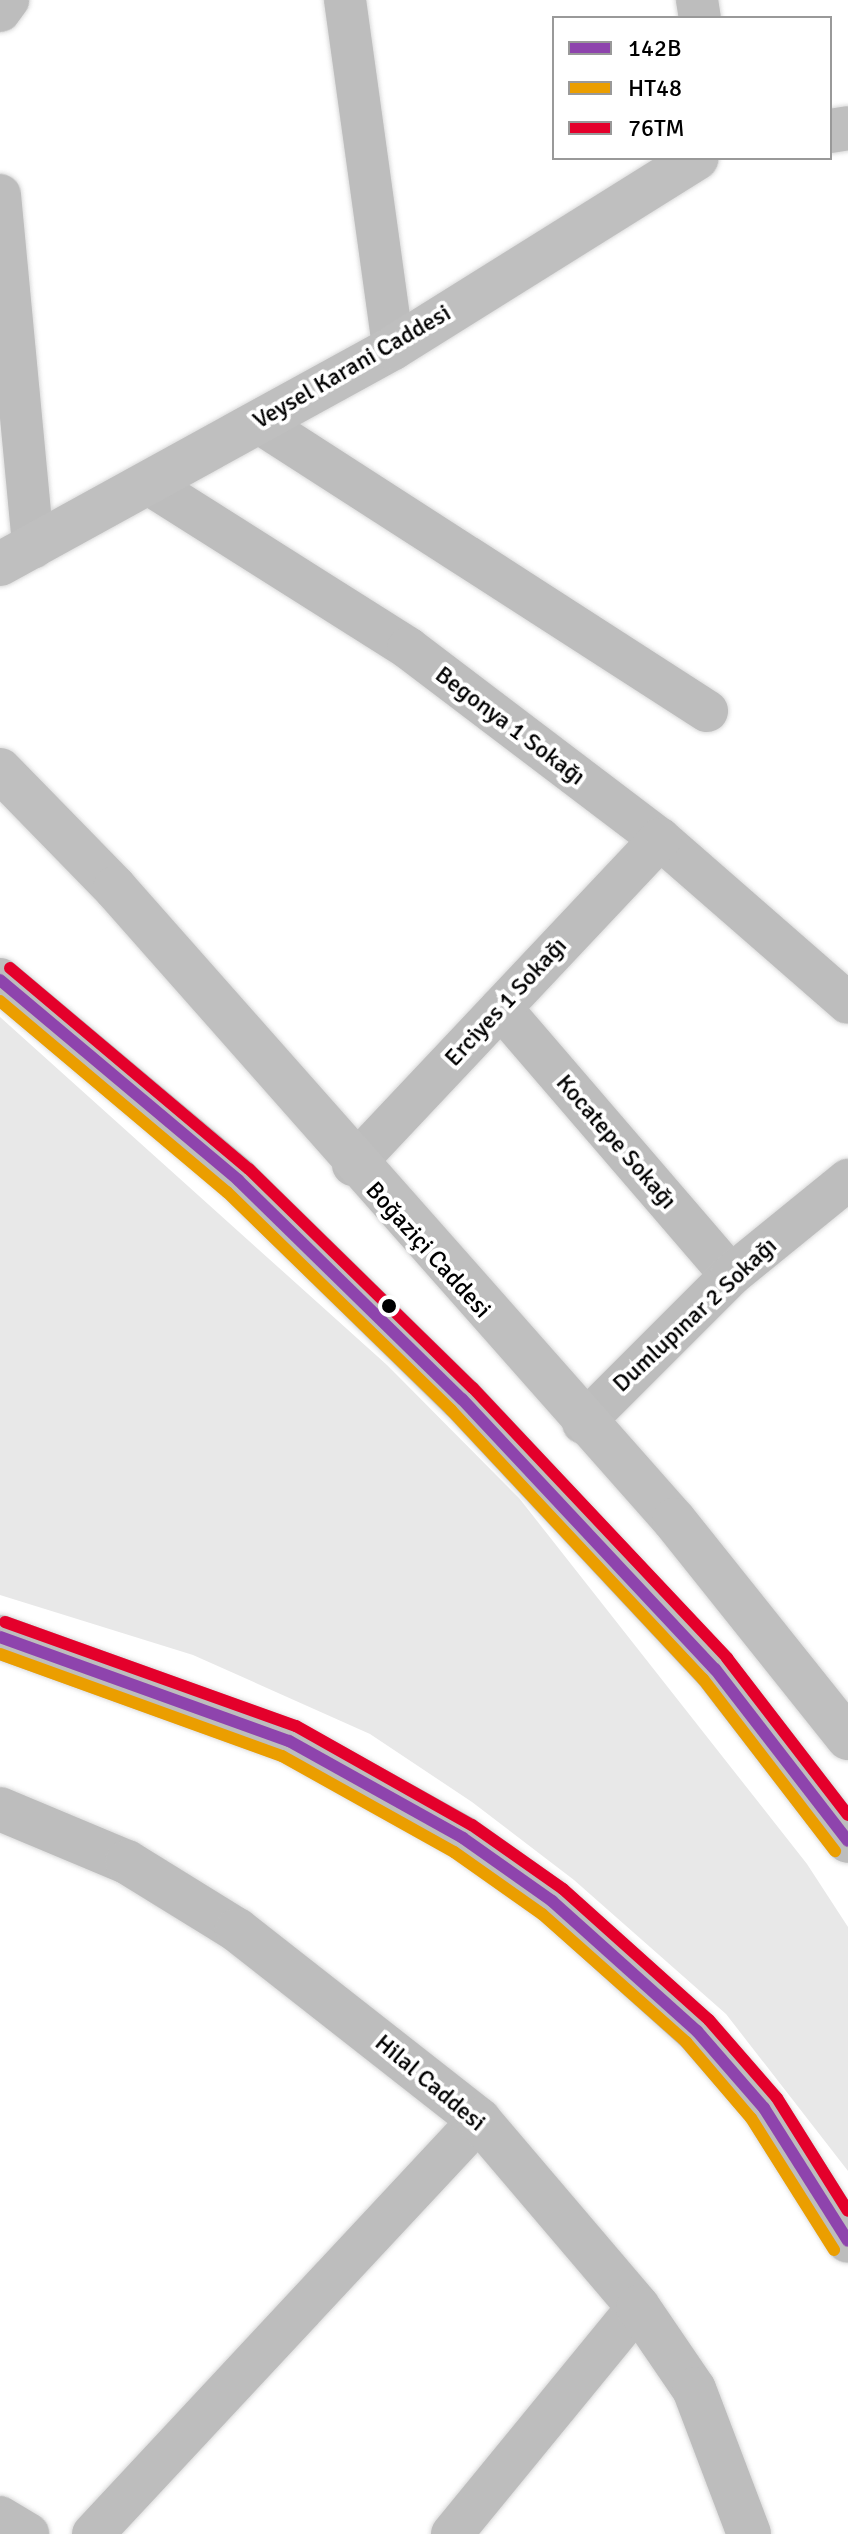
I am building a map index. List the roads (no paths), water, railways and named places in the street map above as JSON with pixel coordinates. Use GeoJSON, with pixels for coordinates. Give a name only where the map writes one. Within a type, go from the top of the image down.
{"type":"FeatureCollection","features":[{"type":"Feature","properties":{"kind":"main road","name":"Veysel Karani Caddesi"},"geometry":{"type":"LineString","coordinates":[[17,556],[393,348],[694,160]]}},
{"type":"Feature","properties":{"kind":"main road","name":"Boğaziçi Caddesi"},"geometry":{"type":"LineString","coordinates":[[0,770],[115,888],[353,1165],[768,1631],[848,1738]]}},
{"type":"Feature","properties":{"kind":"main road"},"geometry":{"type":"LineString","coordinates":[[0,980],[238,1180],[462,1399],[715,1669],[848,1841]]}},
{"type":"Feature","properties":{"kind":"main road"},"geometry":{"type":"LineString","coordinates":[[0,1637],[289,1741],[514,1874],[697,2031],[764,2108],[848,2241]]}},
{"type":"Feature","properties":{"kind":"main road","name":"Hilal Caddesi"},"geometry":{"type":"LineString","coordinates":[[0,1809],[127,1862],[237,1930],[479,2120],[638,2307],[694,2389],[749,2534]]}},
{"type":"Feature","properties":{"kind":"street"},"geometry":{"type":"LineString","coordinates":[[0,11],[8,0]]}},
{"type":"Feature","properties":{"kind":"street"},"geometry":{"type":"LineString","coordinates":[[345,0],[393,348]]}},
{"type":"Feature","properties":{"kind":"street"},"geometry":{"type":"LineString","coordinates":[[0,195],[17,556]]}},
{"type":"Feature","properties":{"kind":"street"},"geometry":{"type":"LineString","coordinates":[[258,422],[707,711]]}},
{"type":"Feature","properties":{"kind":"street","name":"Begonya 1 Sokağı"},"geometry":{"type":"LineString","coordinates":[[147,483],[408,648],[660,839],[848,1003]]}},
{"type":"Feature","properties":{"kind":"street","name":"Erciyes 1 Sokağı"},"geometry":{"type":"LineString","coordinates":[[353,1165],[660,839]]}},
{"type":"Feature","properties":{"kind":"street","name":"Kocatepe Sokağı"},"geometry":{"type":"LineString","coordinates":[[501,1008],[731,1275]]}},
{"type":"Feature","properties":{"kind":"street","name":"Dumlupınar 2 Sokağı"},"geometry":{"type":"LineString","coordinates":[[583,1423],[731,1275],[848,1180]]}},
{"type":"Feature","properties":{"kind":"street"},"geometry":{"type":"LineString","coordinates":[[93,2534],[479,2120]]}},
{"type":"Feature","properties":{"kind":"street"},"geometry":{"type":"LineString","coordinates":[[452,2534],[638,2307]]}},
{"type":"Feature","properties":{"kind":"street"},"geometry":{"type":"LineString","coordinates":[[0,2517],[28,2534]]}}]}
